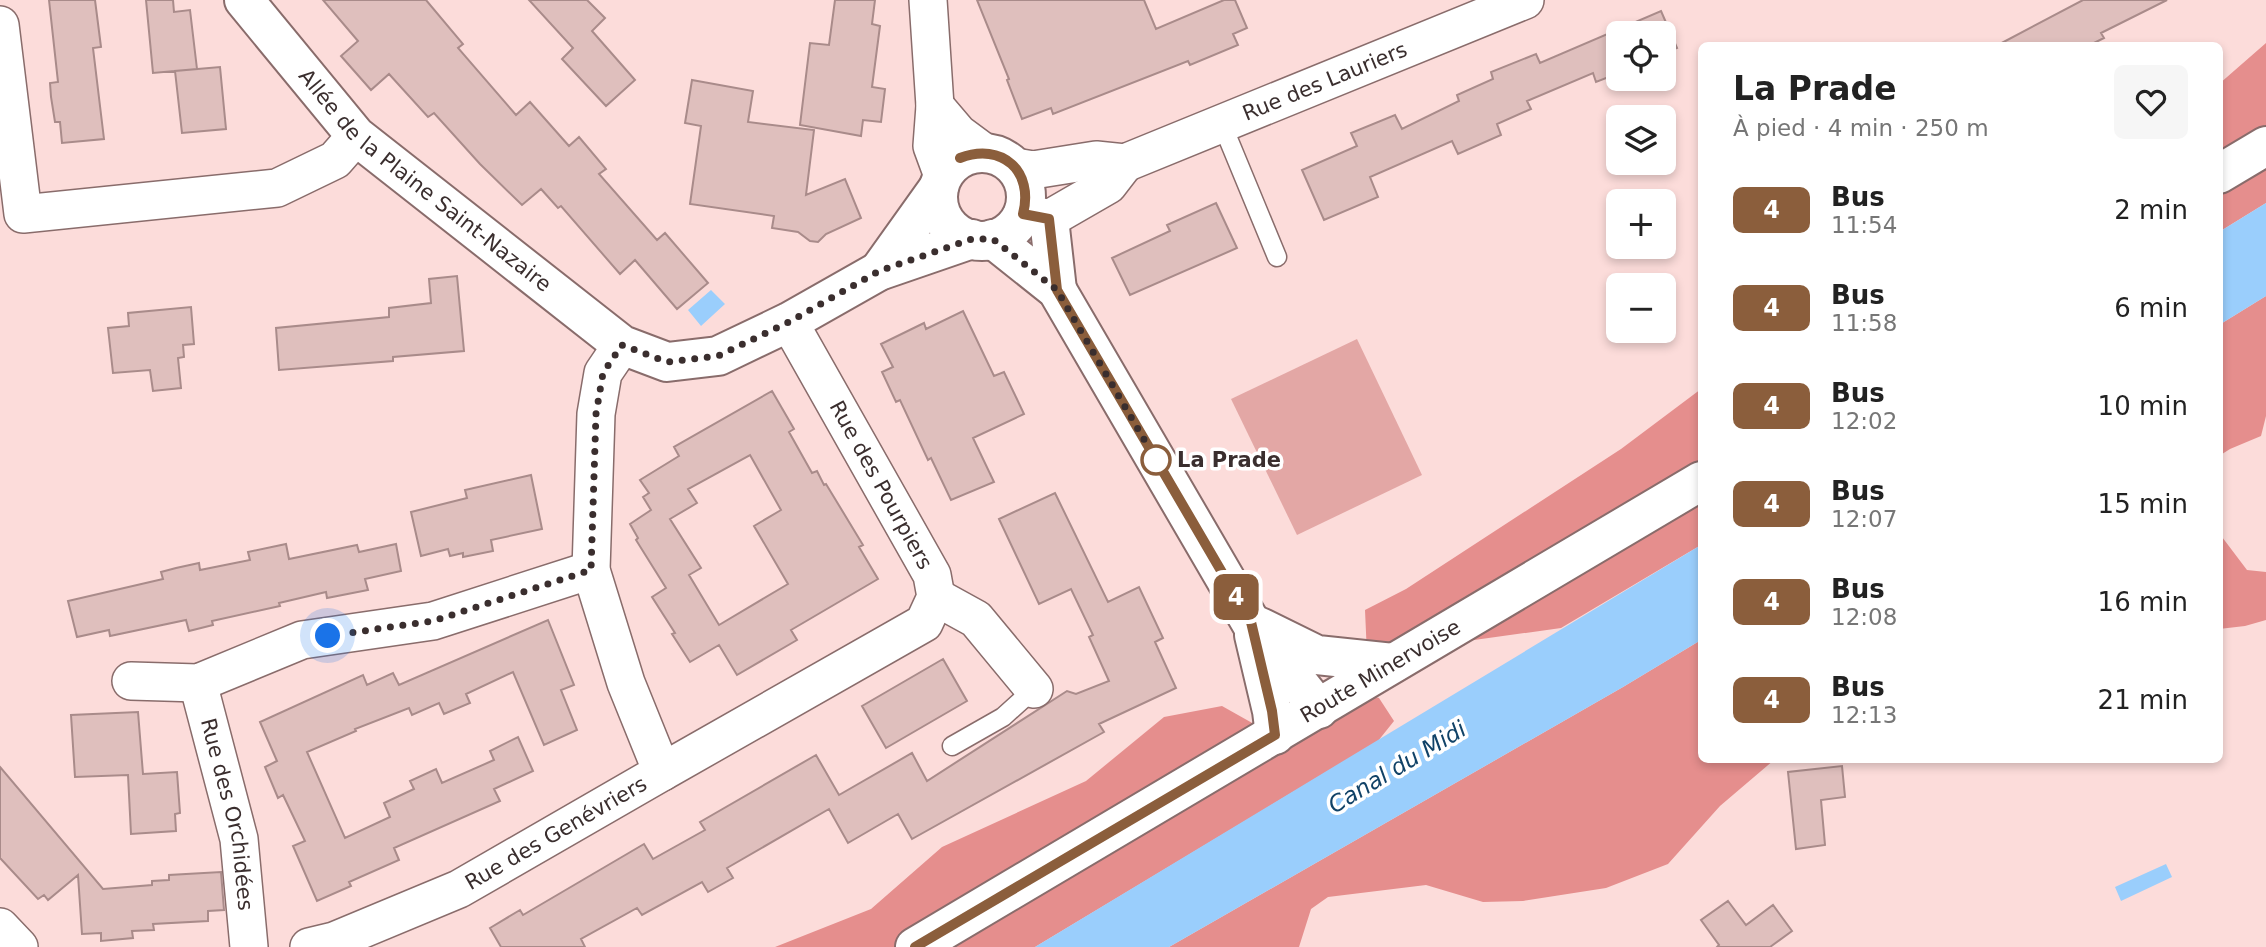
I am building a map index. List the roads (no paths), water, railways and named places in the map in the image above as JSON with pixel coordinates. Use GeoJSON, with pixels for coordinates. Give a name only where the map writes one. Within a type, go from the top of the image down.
{"type":"FeatureCollection","features":[{"type":"Feature","properties":{"kind":"street","name":"Allée de la Plaine Saint-Nazaire"},"geometry":{"type":"LineString","coordinates":[[244,0],[356,136],[622,345]]}},
{"type":"Feature","properties":{"kind":"street"},"geometry":{"type":"LineString","coordinates":[[928,0],[935,106],[932,146],[941,182],[938,201],[942,214],[949,226],[959,235],[983,239],[1057,290]]}},
{"type":"Feature","properties":{"kind":"street","name":"Rue des Lauriers"},"geometry":{"type":"LineString","coordinates":[[1000,160],[1033,170],[1096,160],[1125,163],[1525,0]]}},
{"type":"Feature","properties":{"kind":"street"},"geometry":{"type":"LineString","coordinates":[[0,25],[23,214],[276,188],[335,160],[356,136]]}},
{"type":"Feature","properties":{"kind":"street"},"geometry":{"type":"LineString","coordinates":[[935,106],[958,133],[1022,177],[1057,290],[1251,622],[1319,709]]}},
{"type":"Feature","properties":{"kind":"street"},"geometry":{"type":"LineString","coordinates":[[2223,172],[2266,146]]}},
{"type":"Feature","properties":{"kind":"street"},"geometry":{"type":"LineString","coordinates":[[879,271],[960,158],[972,154],[1000,160]]}},
{"type":"Feature","properties":{"kind":"street","name":"Rue des Lauriers"},"geometry":{"type":"LineString","coordinates":[[1036,217],[1108,185],[1125,163]]}},
{"type":"Feature","properties":{"kind":"street"},"geometry":{"type":"LineString","coordinates":[[622,345],[667,362],[718,356],[789,322],[879,271],[1005,234],[1015,226],[1036,217]]}},
{"type":"Feature","properties":{"kind":"street","name":"Rue des Pourpiers"},"geometry":{"type":"LineString","coordinates":[[662,772],[924,623],[936,597],[932,575],[789,322]]}},
{"type":"Feature","properties":{"kind":"street","name":"Rue des Genévriers"},"geometry":{"type":"LineString","coordinates":[[309,947],[334,942],[459,889],[662,772],[626,683],[591,570],[596,414],[603,373],[622,345]]}},
{"type":"Feature","properties":{"kind":"street","name":"Route Minervoise"},"geometry":{"type":"LineString","coordinates":[[915,947],[1698,483]]}},
{"type":"Feature","properties":{"kind":"street"},"geometry":{"type":"LineString","coordinates":[[131,681],[198,683],[302,640],[433,621],[591,570]]}},
{"type":"Feature","properties":{"kind":"street"},"geometry":{"type":"LineString","coordinates":[[936,597],[976,619],[1034,688]]}},
{"type":"Feature","properties":{"kind":"street"},"geometry":{"type":"LineString","coordinates":[[1251,622],[1317,655],[1392,663]]}},
{"type":"Feature","properties":{"kind":"street"},"geometry":{"type":"LineString","coordinates":[[1251,622],[1275,735]]}},
{"type":"Feature","properties":{"kind":"street","name":"Rue des Orchidées"},"geometry":{"type":"LineString","coordinates":[[198,683],[239,839],[249,947]]}},
{"type":"Feature","properties":{"kind":"street"},"geometry":{"type":"LineString","coordinates":[[0,927],[19,947]]}},
{"type":"Feature","properties":{"kind":"lane"},"geometry":{"type":"LineString","coordinates":[[1222,124],[1277,257]]}},
{"type":"Feature","properties":{"kind":"lane"},"geometry":{"type":"LineString","coordinates":[[952,746],[1003,717],[1034,688]]}},
{"type":"Feature","properties":{"kind":"water"},"geometry":{"type":"Polygon","coordinates":[[[2266,203],[2266,296],[2223,323],[2223,230],[2266,203]]]}},
{"type":"Feature","properties":{"kind":"water"},"geometry":{"type":"Polygon","coordinates":[[[711,290],[725,304],[701,326],[688,310],[711,290]]]}},
{"type":"Feature","properties":{"kind":"water","name":"Canal du Midi"},"geometry":{"type":"Polygon","coordinates":[[[1698,547],[1698,642],[1169,947],[1035,947],[1698,547]]]}},
{"type":"Feature","properties":{"kind":"water"},"geometry":{"type":"Polygon","coordinates":[[[2166,864],[2172,877],[2121,901],[2115,887],[2166,864]]]}},
{"type":"Feature","properties":{"kind":"place","name":"La Prade"},"geometry":{"type":"Point","coordinates":[1156,460]}}]}
